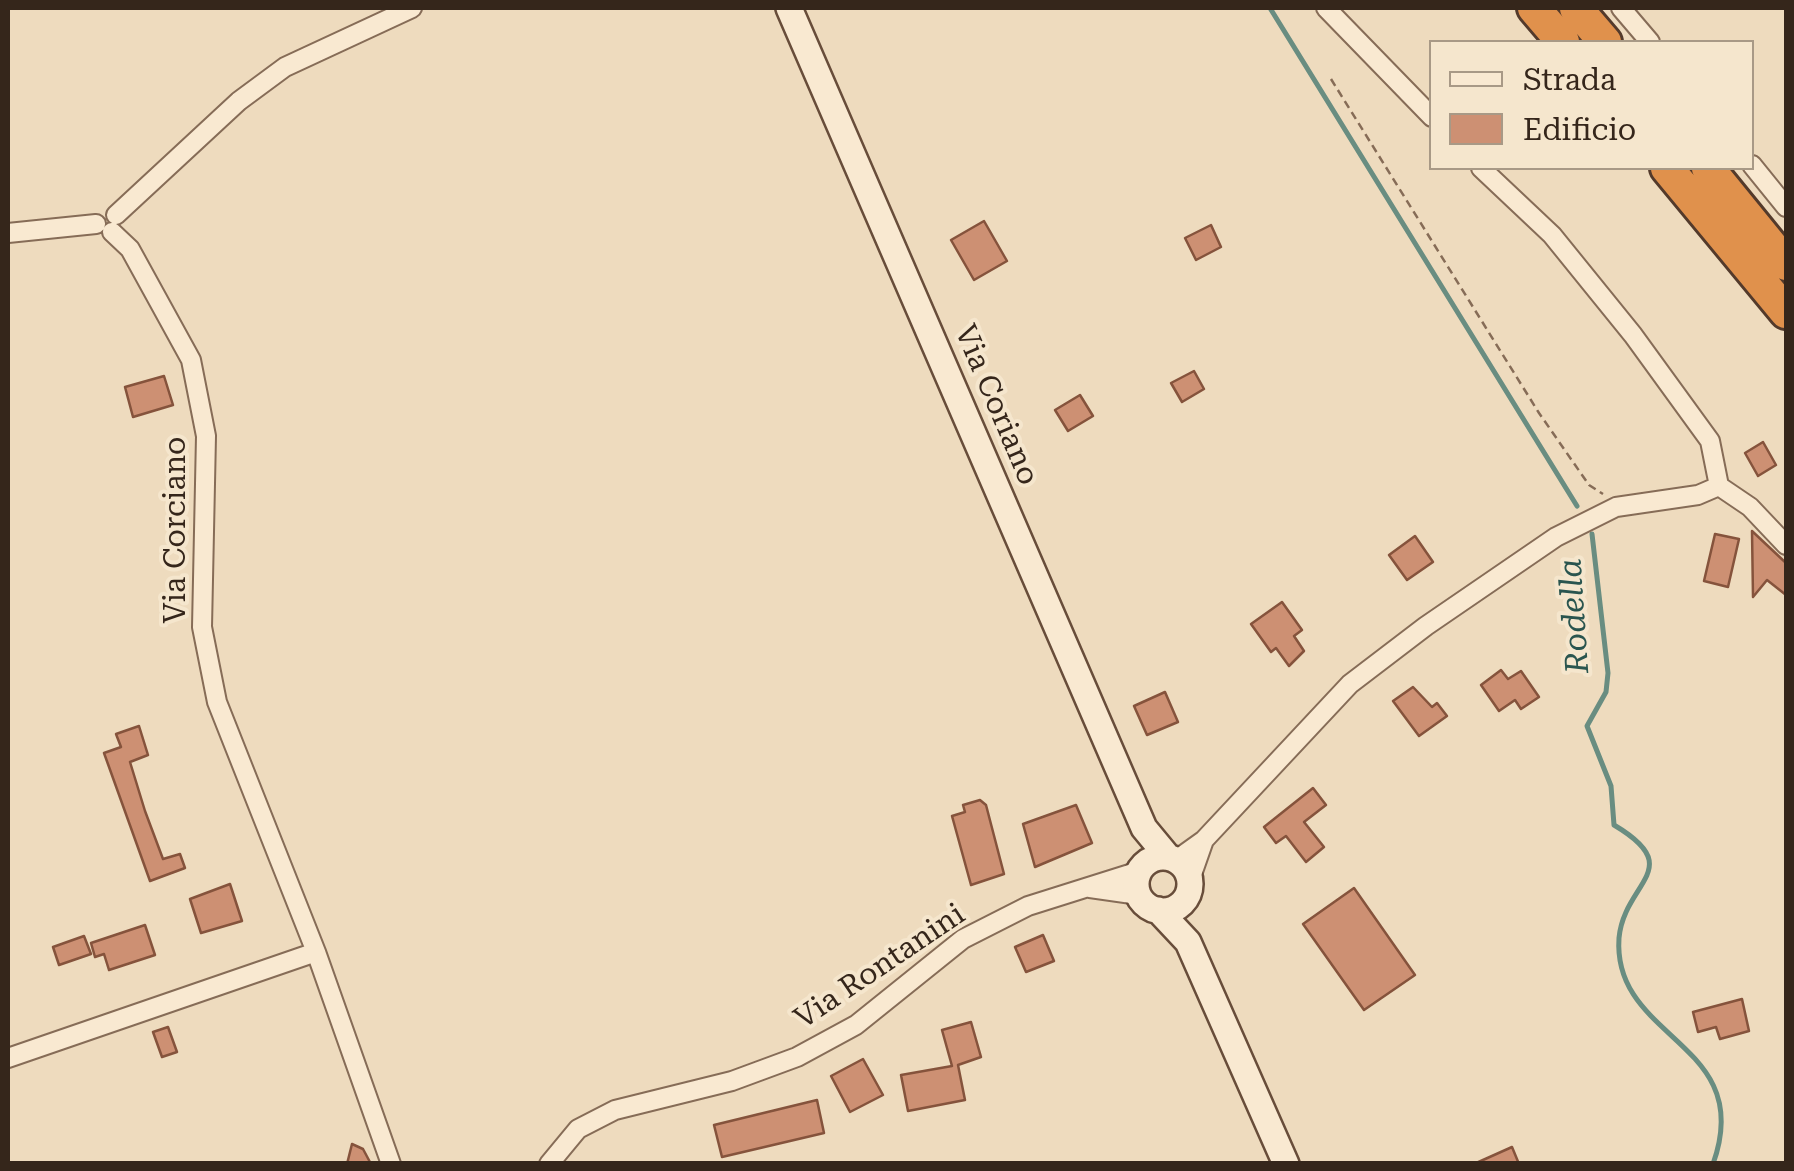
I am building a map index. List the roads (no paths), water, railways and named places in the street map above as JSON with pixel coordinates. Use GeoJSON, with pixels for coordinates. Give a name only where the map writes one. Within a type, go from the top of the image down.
{"type":"FeatureCollection","features":[{"type":"Feature","properties":{"kind":"highway"},"geometry":{"type":"LineString","coordinates":[[1534,8],[1561,40]]}},
{"type":"Feature","properties":{"kind":"highway"},"geometry":{"type":"LineString","coordinates":[[1576,8],[1603,40]]}},
{"type":"Feature","properties":{"kind":"highway"},"geometry":{"type":"LineString","coordinates":[[1669,170],[1786,312]]}},
{"type":"Feature","properties":{"kind":"highway"},"geometry":{"type":"LineString","coordinates":[[1710,170],[1786,264]]}},
{"type":"Feature","properties":{"kind":"main road","name":"Via Coriano"},"geometry":{"type":"LineString","coordinates":[[789,8],[1286,1164]]}},
{"type":"Feature","properties":{"kind":"street"},"geometry":{"type":"LineString","coordinates":[[8,233],[108,224],[239,100],[285,67],[412,8]]}},
{"type":"Feature","properties":{"kind":"street"},"geometry":{"type":"LineString","coordinates":[[1326,8],[1429,115]]}},
{"type":"Feature","properties":{"kind":"street"},"geometry":{"type":"LineString","coordinates":[[1621,8],[1648,40]]}},
{"type":"Feature","properties":{"kind":"street"},"geometry":{"type":"LineString","coordinates":[[1754,168],[1786,208]]}},
{"type":"Feature","properties":{"kind":"street"},"geometry":{"type":"LineString","coordinates":[[1482,170],[1552,235],[1633,335],[1710,441],[1719,486],[1750,508],[1786,544]]}},
{"type":"Feature","properties":{"kind":"street","name":"Via Corciano"},"geometry":{"type":"LineString","coordinates":[[108,224],[130,249],[191,360],[206,436],[202,627],[217,702],[316,952],[392,1164]]}},
{"type":"Feature","properties":{"kind":"street","name":"Via Rontanini"},"geometry":{"type":"LineString","coordinates":[[550,1164],[578,1129],[615,1110],[732,1081],[797,1057],[856,1024],[963,939],[1028,906],[1085,888],[1163,879],[1350,684],[1556,537],[1620,506],[1698,495],[1719,486]]}},
{"type":"Feature","properties":{"kind":"street"},"geometry":{"type":"LineString","coordinates":[[8,1058],[316,952]]}},
{"type":"Feature","properties":{"kind":"waterway","name":"Rodella"},"geometry":{"type":"LineString","coordinates":[[1270,8],[1577,506]]}},
{"type":"Feature","properties":{"kind":"waterway","name":"Rodella"},"geometry":{"type":"LineString","coordinates":[[1592,534],[1608,673],[1606,692],[1587,726],[1611,786],[1614,825],[1636,840],[1647,853],[1649,865],[1623,919],[1619,938],[1623,972],[1637,999],[1701,1066],[1716,1091],[1721,1123],[1713,1164]]}}]}
